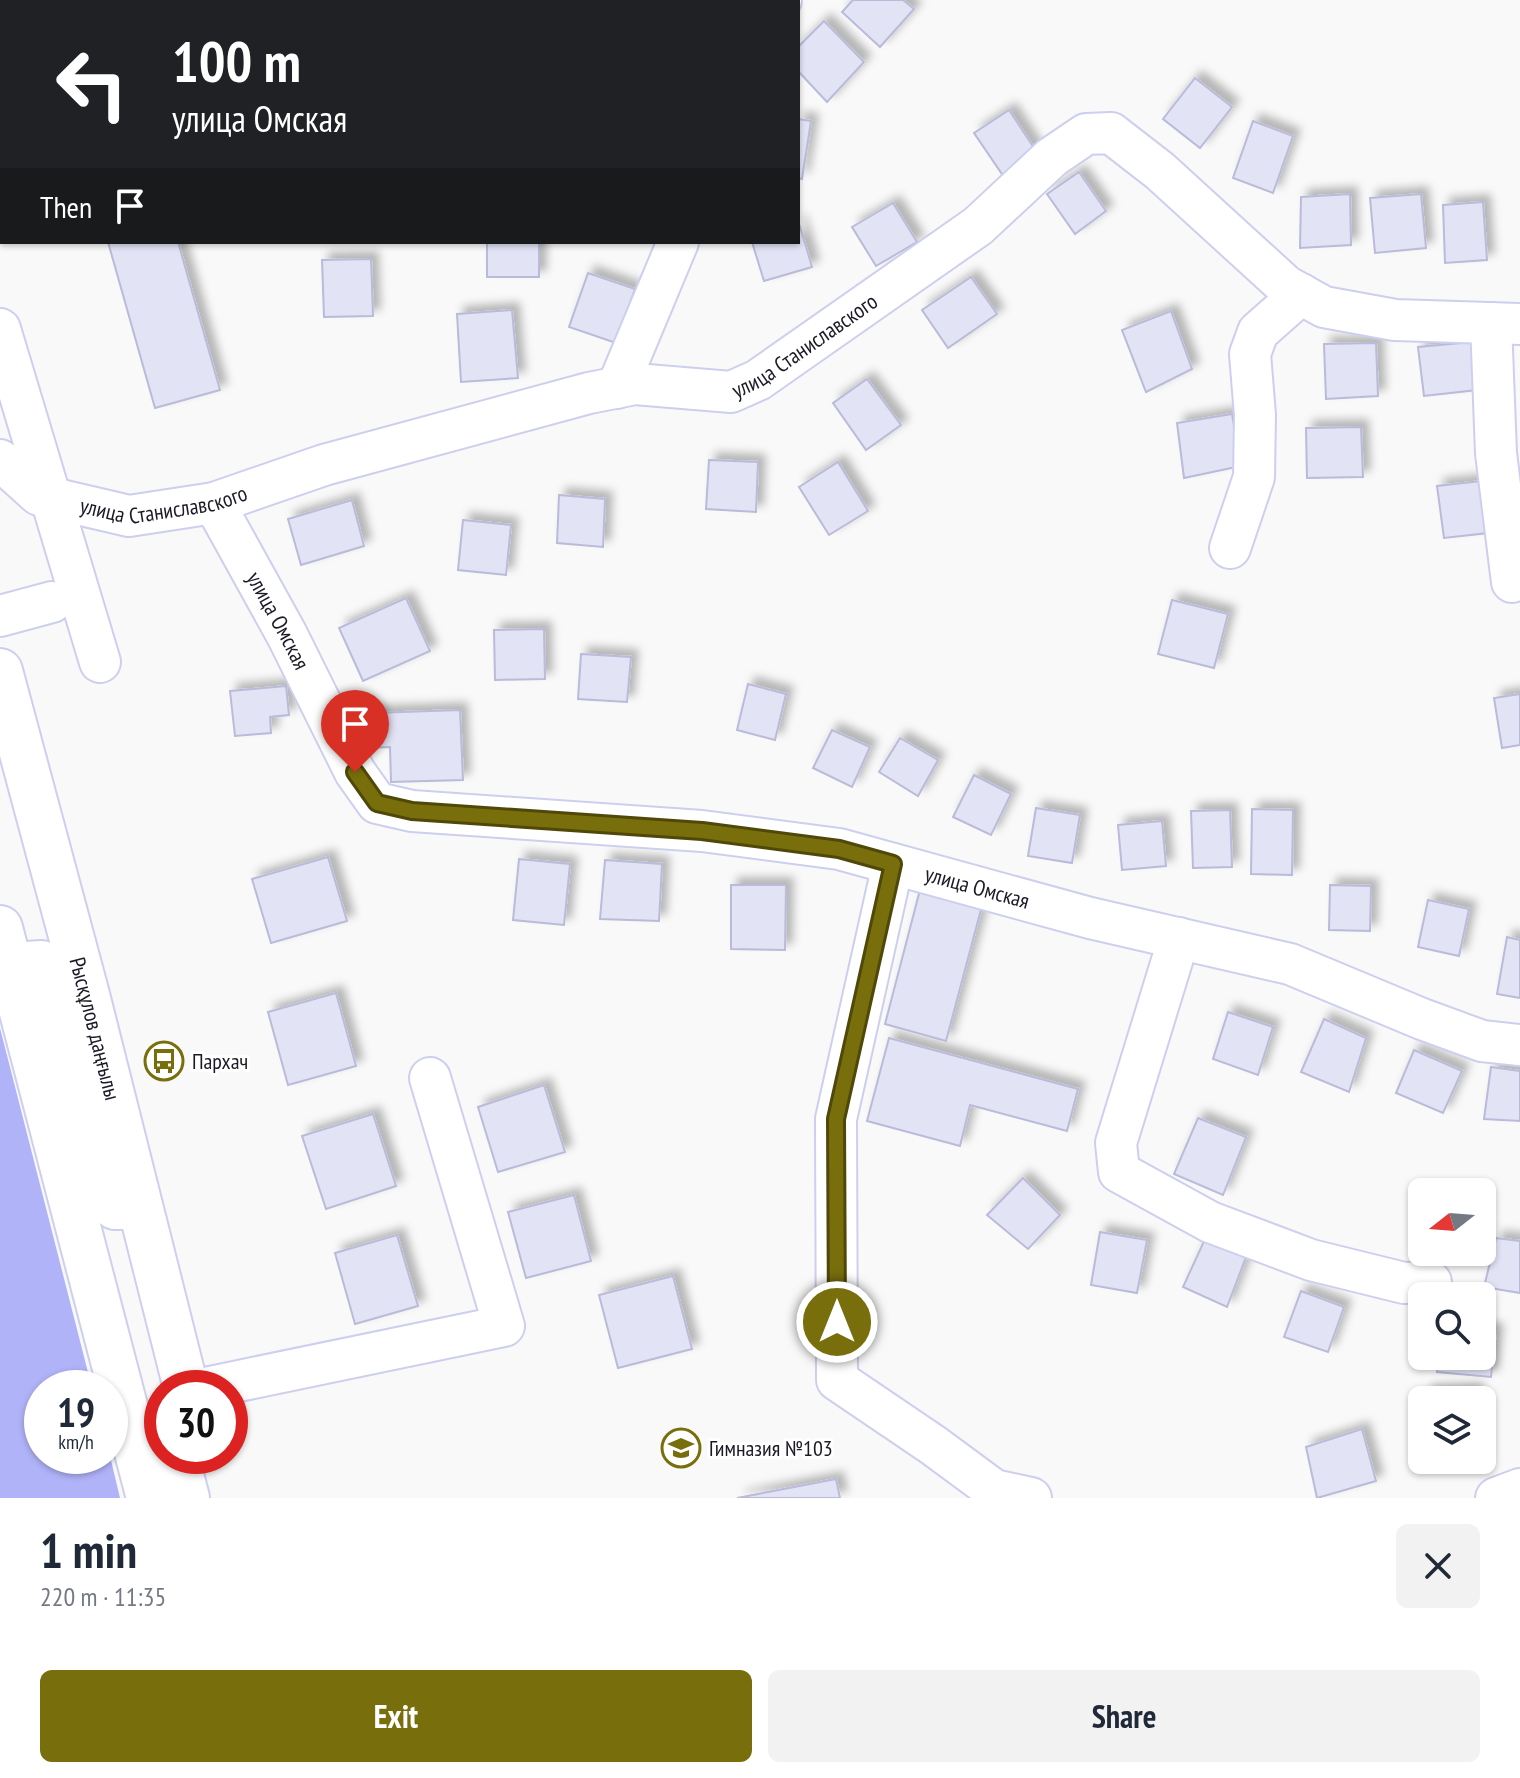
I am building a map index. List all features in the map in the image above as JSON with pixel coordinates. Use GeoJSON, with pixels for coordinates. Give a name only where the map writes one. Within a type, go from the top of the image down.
{"type":"FeatureCollection","features":[{"type":"Feature","properties":{"kind":"main road","name":"Рысқұлов даңғылы"},"geometry":{"type":"LineString","coordinates":[[0,671],[87,995],[181,1370]]}},
{"type":"Feature","properties":{"kind":"main road"},"geometry":{"type":"LineString","coordinates":[[5,947],[42,963],[47,972],[107,1201],[115,1207],[140,1207]]}},
{"type":"Feature","properties":{"kind":"main road"},"geometry":{"type":"LineString","coordinates":[[5,947],[149,1498]]}},
{"type":"Feature","properties":{"kind":"main road"},"geometry":{"type":"LineString","coordinates":[[109,1344],[142,1339],[153,1370]]}},
{"type":"Feature","properties":{"kind":"main road"},"geometry":{"type":"LineString","coordinates":[[181,1474],[187,1498]]}},
{"type":"Feature","properties":{"kind":"main road"},"geometry":{"type":"LineString","coordinates":[[209,1474],[215,1498]]}},
{"type":"Feature","properties":{"kind":"street","name":"улица Станиславского"},"geometry":{"type":"LineString","coordinates":[[0,460],[39,495],[129,516],[214,503],[324,465],[589,393],[635,384],[731,392],[758,380],[978,226],[1052,157],[1086,134],[1111,133],[1160,171],[1286,286],[1324,307],[1395,320],[1506,324]]}},
{"type":"Feature","properties":{"kind":"street"},"geometry":{"type":"LineString","coordinates":[[617,388],[677,244]]}},
{"type":"Feature","properties":{"kind":"street"},"geometry":{"type":"LineString","coordinates":[[1230,548],[1254,477],[1255,415],[1250,354],[1258,332],[1301,294]]}},
{"type":"Feature","properties":{"kind":"street"},"geometry":{"type":"LineString","coordinates":[[1506,324],[1496,453],[1512,582]]}},
{"type":"Feature","properties":{"kind":"street"},"geometry":{"type":"LineString","coordinates":[[0,329],[100,662]]}},
{"type":"Feature","properties":{"kind":"street","name":"улица Омская"},"geometry":{"type":"LineString","coordinates":[[214,503],[287,635],[355,772],[377,803],[412,811],[702,831],[839,849],[1090,918],[1290,964],[1482,1041],[1520,1045]]}},
{"type":"Feature","properties":{"kind":"street"},"geometry":{"type":"LineString","coordinates":[[0,616],[52,602]]}},
{"type":"Feature","properties":{"kind":"street"},"geometry":{"type":"LineString","coordinates":[[893,864],[836,1119],[837,1380],[994,1490],[1031,1498]]}},
{"type":"Feature","properties":{"kind":"street"},"geometry":{"type":"LineString","coordinates":[[1179,938],[1116,1143],[1119,1172],[1210,1222],[1311,1260],[1408,1283]]}},
{"type":"Feature","properties":{"kind":"street"},"geometry":{"type":"LineString","coordinates":[[248,1379],[504,1326],[430,1078]]}},
{"type":"Feature","properties":{"kind":"street"},"geometry":{"type":"LineString","coordinates":[[1496,1498],[1520,1489]]}},
{"type":"Feature","properties":{"kind":"shaded area"},"geometry":{"type":"Polygon","coordinates":[[[0,1028],[87,1370],[24,1370],[24,1474],[114,1474],[120,1498],[0,1498],[0,1028]]]}},
{"type":"Feature","properties":{"kind":"building"},"geometry":{"type":"Polygon","coordinates":[[[853,0],[903,0],[914,9],[880,47],[842,12],[853,0]]]}},
{"type":"Feature","properties":{"kind":"building"},"geometry":{"type":"Polygon","coordinates":[[[824,21],[864,62],[827,102],[800,73],[800,45],[824,21]]]}},
{"type":"Feature","properties":{"kind":"building"},"geometry":{"type":"Polygon","coordinates":[[[1195,78],[1232,107],[1200,148],[1163,119],[1195,78]]]}},
{"type":"Feature","properties":{"kind":"building"},"geometry":{"type":"Polygon","coordinates":[[[1009,110],[1038,154],[1004,177],[974,133],[1009,110]]]}},
{"type":"Feature","properties":{"kind":"building"},"geometry":{"type":"Polygon","coordinates":[[[800,119],[811,121],[800,178],[800,119]]]}},
{"type":"Feature","properties":{"kind":"building"},"geometry":{"type":"Polygon","coordinates":[[[1253,121],[1293,136],[1273,193],[1233,178],[1253,121]]]}},
{"type":"Feature","properties":{"kind":"building"},"geometry":{"type":"Polygon","coordinates":[[[1079,172],[1106,211],[1075,234],[1047,194],[1079,172]]]}},
{"type":"Feature","properties":{"kind":"building"},"geometry":{"type":"Polygon","coordinates":[[[1350,194],[1351,245],[1300,248],[1301,197],[1350,194]]]}},
{"type":"Feature","properties":{"kind":"building"},"geometry":{"type":"Polygon","coordinates":[[[1421,194],[1426,248],[1375,253],[1370,198],[1421,194]]]}},
{"type":"Feature","properties":{"kind":"building"},"geometry":{"type":"Polygon","coordinates":[[[1483,202],[1487,260],[1445,263],[1443,205],[1483,202]]]}},
{"type":"Feature","properties":{"kind":"building"},"geometry":{"type":"Polygon","coordinates":[[[893,203],[917,242],[876,266],[852,227],[893,203]]]}},
{"type":"Feature","properties":{"kind":"building"},"geometry":{"type":"Polygon","coordinates":[[[800,227],[812,267],[764,281],[753,244],[800,244],[800,227]]]}},
{"type":"Feature","properties":{"kind":"building"},"geometry":{"type":"Polygon","coordinates":[[[109,244],[179,244],[220,390],[155,408],[109,244]]]}},
{"type":"Feature","properties":{"kind":"building"},"geometry":{"type":"Polygon","coordinates":[[[487,244],[539,244],[539,277],[487,277],[487,244]]]}},
{"type":"Feature","properties":{"kind":"building"},"geometry":{"type":"Polygon","coordinates":[[[371,259],[373,316],[324,317],[322,260],[371,259]]]}},
{"type":"Feature","properties":{"kind":"building"},"geometry":{"type":"Polygon","coordinates":[[[588,273],[635,289],[616,343],[569,327],[588,273]]]}},
{"type":"Feature","properties":{"kind":"building"},"geometry":{"type":"Polygon","coordinates":[[[971,277],[997,314],[948,348],[922,310],[971,277]]]}},
{"type":"Feature","properties":{"kind":"building"},"geometry":{"type":"Polygon","coordinates":[[[512,310],[518,378],[461,382],[457,314],[512,310]]]}},
{"type":"Feature","properties":{"kind":"building"},"geometry":{"type":"Polygon","coordinates":[[[1171,311],[1192,369],[1146,392],[1122,330],[1171,311]]]}},
{"type":"Feature","properties":{"kind":"building"},"geometry":{"type":"Polygon","coordinates":[[[1472,342],[1477,390],[1424,396],[1418,347],[1472,342]]]}},
{"type":"Feature","properties":{"kind":"building"},"geometry":{"type":"Polygon","coordinates":[[[1376,343],[1378,396],[1326,399],[1324,344],[1376,343]]]}},
{"type":"Feature","properties":{"kind":"building"},"geometry":{"type":"Polygon","coordinates":[[[867,379],[901,425],[866,450],[833,403],[867,379]]]}},
{"type":"Feature","properties":{"kind":"building"},"geometry":{"type":"Polygon","coordinates":[[[1232,414],[1241,466],[1184,478],[1177,423],[1232,414]]]}},
{"type":"Feature","properties":{"kind":"building"},"geometry":{"type":"Polygon","coordinates":[[[1361,427],[1363,477],[1307,478],[1306,428],[1361,427]]]}},
{"type":"Feature","properties":{"kind":"building"},"geometry":{"type":"Polygon","coordinates":[[[709,460],[758,462],[756,512],[706,509],[709,460]]]}},
{"type":"Feature","properties":{"kind":"building"},"geometry":{"type":"Polygon","coordinates":[[[838,462],[868,511],[829,535],[799,487],[838,462]]]}},
{"type":"Feature","properties":{"kind":"building"},"geometry":{"type":"Polygon","coordinates":[[[1481,481],[1488,533],[1444,538],[1437,486],[1481,481]]]}},
{"type":"Feature","properties":{"kind":"building"},"geometry":{"type":"Polygon","coordinates":[[[559,495],[605,499],[603,547],[557,543],[559,495]]]}},
{"type":"Feature","properties":{"kind":"building"},"geometry":{"type":"Polygon","coordinates":[[[352,500],[364,546],[301,565],[288,519],[352,500]]]}},
{"type":"Feature","properties":{"kind":"building"},"geometry":{"type":"Polygon","coordinates":[[[463,520],[511,525],[506,575],[458,570],[463,520]]]}},
{"type":"Feature","properties":{"kind":"building"},"geometry":{"type":"Polygon","coordinates":[[[406,598],[430,651],[363,681],[339,628],[406,598]]]}},
{"type":"Feature","properties":{"kind":"building"},"geometry":{"type":"Polygon","coordinates":[[[1172,600],[1228,614],[1214,668],[1158,654],[1172,600]]]}},
{"type":"Feature","properties":{"kind":"building"},"geometry":{"type":"Polygon","coordinates":[[[544,629],[545,679],[495,680],[494,630],[544,629]]]}},
{"type":"Feature","properties":{"kind":"building"},"geometry":{"type":"Polygon","coordinates":[[[581,654],[631,657],[627,702],[578,699],[581,654]]]}},
{"type":"Feature","properties":{"kind":"building"},"geometry":{"type":"Polygon","coordinates":[[[748,684],[786,694],[775,740],[737,730],[748,684]]]}},
{"type":"Feature","properties":{"kind":"building"},"geometry":{"type":"Polygon","coordinates":[[[286,686],[289,715],[270,717],[271,733],[235,736],[230,691],[286,686]]]}},
{"type":"Feature","properties":{"kind":"building"},"geometry":{"type":"Polygon","coordinates":[[[1520,694],[1520,745],[1502,748],[1494,698],[1520,694]]]}},
{"type":"Feature","properties":{"kind":"building"},"geometry":{"type":"Polygon","coordinates":[[[460,710],[463,780],[391,782],[390,747],[362,748],[346,714],[460,710]]]}},
{"type":"Feature","properties":{"kind":"building"},"geometry":{"type":"Polygon","coordinates":[[[832,730],[870,747],[852,787],[813,768],[832,730]]]}},
{"type":"Feature","properties":{"kind":"building"},"geometry":{"type":"Polygon","coordinates":[[[900,738],[938,760],[918,796],[879,772],[900,738]]]}},
{"type":"Feature","properties":{"kind":"building"},"geometry":{"type":"Polygon","coordinates":[[[974,775],[1011,794],[991,835],[953,817],[974,775]]]}},
{"type":"Feature","properties":{"kind":"building"},"geometry":{"type":"Polygon","coordinates":[[[1036,808],[1080,815],[1072,863],[1028,856],[1036,808]]]}},
{"type":"Feature","properties":{"kind":"building"},"geometry":{"type":"Polygon","coordinates":[[[1252,809],[1293,810],[1292,875],[1251,874],[1252,809]]]}},
{"type":"Feature","properties":{"kind":"building"},"geometry":{"type":"Polygon","coordinates":[[[1230,810],[1232,867],[1193,868],[1191,811],[1230,810]]]}},
{"type":"Feature","properties":{"kind":"building"},"geometry":{"type":"Polygon","coordinates":[[[1162,821],[1166,866],[1122,870],[1118,825],[1162,821]]]}},
{"type":"Feature","properties":{"kind":"building"},"geometry":{"type":"Polygon","coordinates":[[[328,857],[347,921],[271,943],[252,879],[328,857]]]}},
{"type":"Feature","properties":{"kind":"building"},"geometry":{"type":"Polygon","coordinates":[[[519,859],[570,864],[564,925],[513,920],[519,859]]]}},
{"type":"Feature","properties":{"kind":"building"},"geometry":{"type":"Polygon","coordinates":[[[605,860],[662,864],[659,921],[600,919],[605,860]]]}},
{"type":"Feature","properties":{"kind":"building"},"geometry":{"type":"Polygon","coordinates":[[[731,885],[786,885],[785,950],[731,949],[731,885]]]}},
{"type":"Feature","properties":{"kind":"building"},"geometry":{"type":"Polygon","coordinates":[[[1330,885],[1371,886],[1370,931],[1329,930],[1330,885]]]}},
{"type":"Feature","properties":{"kind":"building"},"geometry":{"type":"Polygon","coordinates":[[[921,886],[983,902],[946,1041],[885,1024],[921,886]]]}},
{"type":"Feature","properties":{"kind":"building"},"geometry":{"type":"Polygon","coordinates":[[[1428,900],[1469,909],[1459,956],[1418,947],[1428,900]]]}},
{"type":"Feature","properties":{"kind":"building"},"geometry":{"type":"Polygon","coordinates":[[[1507,937],[1520,940],[1520,998],[1497,994],[1507,937]]]}},
{"type":"Feature","properties":{"kind":"building"},"geometry":{"type":"Polygon","coordinates":[[[336,993],[356,1066],[288,1085],[268,1012],[336,993]]]}},
{"type":"Feature","properties":{"kind":"building"},"geometry":{"type":"Polygon","coordinates":[[[1228,1012],[1273,1027],[1258,1075],[1213,1059],[1228,1012]]]}},
{"type":"Feature","properties":{"kind":"building"},"geometry":{"type":"Polygon","coordinates":[[[1324,1019],[1366,1038],[1349,1092],[1301,1072],[1324,1019]]]}},
{"type":"Feature","properties":{"kind":"building"},"geometry":{"type":"Polygon","coordinates":[[[889,1038],[1078,1089],[1067,1131],[970,1105],[960,1146],[867,1121],[889,1038]]]}},
{"type":"Feature","properties":{"kind":"building"},"geometry":{"type":"Polygon","coordinates":[[[1414,1050],[1462,1071],[1443,1113],[1396,1093],[1414,1050]]]}},
{"type":"Feature","properties":{"kind":"building"},"geometry":{"type":"Polygon","coordinates":[[[1491,1067],[1520,1071],[1520,1121],[1484,1119],[1491,1067]]]}},
{"type":"Feature","properties":{"kind":"building"},"geometry":{"type":"Polygon","coordinates":[[[544,1085],[565,1152],[498,1172],[478,1107],[544,1085]]]}},
{"type":"Feature","properties":{"kind":"building"},"geometry":{"type":"Polygon","coordinates":[[[373,1114],[396,1186],[326,1209],[302,1136],[373,1114]]]}},
{"type":"Feature","properties":{"kind":"building"},"geometry":{"type":"Polygon","coordinates":[[[1198,1118],[1246,1137],[1223,1195],[1174,1174],[1198,1118]]]}},
{"type":"Feature","properties":{"kind":"building"},"geometry":{"type":"Polygon","coordinates":[[[1023,1178],[1060,1215],[1028,1249],[987,1215],[1023,1178]]]}},
{"type":"Feature","properties":{"kind":"building"},"geometry":{"type":"Polygon","coordinates":[[[574,1195],[591,1261],[526,1278],[508,1212],[574,1195]]]}},
{"type":"Feature","properties":{"kind":"building"},"geometry":{"type":"Polygon","coordinates":[[[1100,1232],[1147,1240],[1137,1293],[1091,1285],[1100,1232]]]}},
{"type":"Feature","properties":{"kind":"building"},"geometry":{"type":"Polygon","coordinates":[[[397,1235],[418,1306],[355,1324],[335,1253],[397,1235]]]}},
{"type":"Feature","properties":{"kind":"building"},"geometry":{"type":"Polygon","coordinates":[[[1496,1238],[1520,1241],[1520,1293],[1496,1289],[1496,1282],[1485,1282],[1489,1266],[1496,1266],[1496,1238]]]}},
{"type":"Feature","properties":{"kind":"building"},"geometry":{"type":"Polygon","coordinates":[[[1205,1239],[1246,1257],[1227,1307],[1183,1287],[1205,1239]]]}},
{"type":"Feature","properties":{"kind":"building"},"geometry":{"type":"Polygon","coordinates":[[[673,1276],[692,1349],[618,1368],[599,1295],[673,1276]]]}},
{"type":"Feature","properties":{"kind":"building"},"geometry":{"type":"Polygon","coordinates":[[[1301,1291],[1344,1307],[1328,1352],[1284,1337],[1301,1291]]]}},
{"type":"Feature","properties":{"kind":"building"},"geometry":{"type":"Polygon","coordinates":[[[1437,1370],[1492,1370],[1491,1377],[1437,1370]]]}},
{"type":"Feature","properties":{"kind":"building"},"geometry":{"type":"Polygon","coordinates":[[[1362,1429],[1376,1481],[1317,1498],[1306,1447],[1362,1429]]]}},
{"type":"Feature","properties":{"kind":"building"},"geometry":{"type":"Polygon","coordinates":[[[836,1479],[840,1498],[737,1498],[836,1479]]]}},
{"type":"Feature","properties":{"kind":"place","name":"Пархач"},"geometry":{"type":"Point","coordinates":[164,1061]}},
{"type":"Feature","properties":{"kind":"place","name":"Гимназия №103"},"geometry":{"type":"Point","coordinates":[681,1448]}},
{"type":"Feature","properties":{"kind":"route"},"geometry":{"type":"LineString","coordinates":[[355,772],[377,803],[412,811],[702,831],[839,849],[893,864],[836,1119],[837,1322]]}}]}
